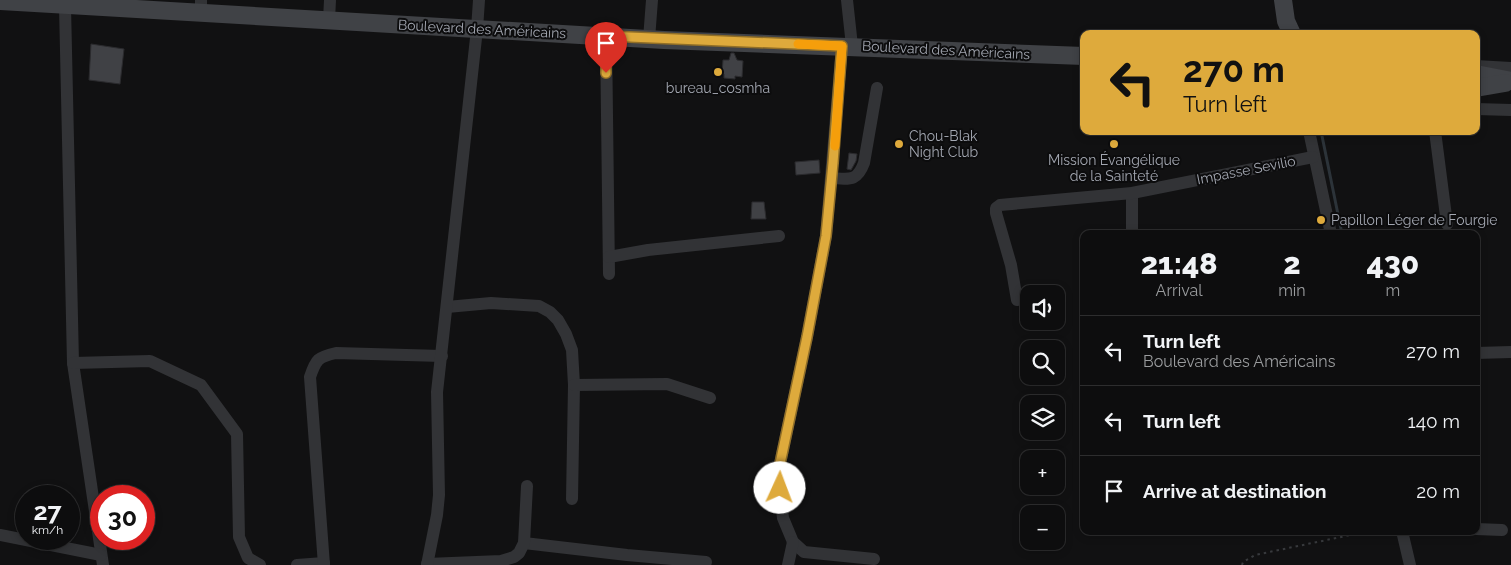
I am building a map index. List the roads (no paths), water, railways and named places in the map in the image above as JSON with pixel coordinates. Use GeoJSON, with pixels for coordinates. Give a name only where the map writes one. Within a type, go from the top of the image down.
{"type":"FeatureCollection","features":[{"type":"Feature","properties":{"kind":"main road"},"geometry":{"type":"LineString","coordinates":[[1283,0],[1287,29]]}},
{"type":"Feature","properties":{"kind":"main road","name":"Boulevard des Américains"},"geometry":{"type":"LineString","coordinates":[[0,1],[65,6],[201,6],[329,20],[649,39],[1080,56]]}},
{"type":"Feature","properties":{"kind":"main road"},"geometry":{"type":"LineString","coordinates":[[1480,75],[1511,82]]}},
{"type":"Feature","properties":{"kind":"main road"},"geometry":{"type":"LineString","coordinates":[[1480,87],[1511,82]]}},
{"type":"Feature","properties":{"kind":"street"},"geometry":{"type":"LineString","coordinates":[[329,20],[330,0]]}},
{"type":"Feature","properties":{"kind":"street"},"geometry":{"type":"LineString","coordinates":[[479,0],[478,29],[438,392],[439,494],[437,515],[427,564],[501,561],[519,553],[524,543],[527,486]]}},
{"type":"Feature","properties":{"kind":"street"},"geometry":{"type":"LineString","coordinates":[[649,39],[652,0]]}},
{"type":"Feature","properties":{"kind":"street"},"geometry":{"type":"LineString","coordinates":[[847,0],[847,46],[824,245],[807,337],[778,473],[782,518],[793,542],[804,552],[874,559]]}},
{"type":"Feature","properties":{"kind":"street"},"geometry":{"type":"LineString","coordinates":[[0,535],[102,560],[72,363],[65,6]]}},
{"type":"Feature","properties":{"kind":"street"},"geometry":{"type":"LineString","coordinates":[[606,36],[609,274]]}},
{"type":"Feature","properties":{"kind":"street"},"geometry":{"type":"LineString","coordinates":[[1480,66],[1511,68]]}},
{"type":"Feature","properties":{"kind":"street"},"geometry":{"type":"LineString","coordinates":[[832,178],[851,180],[860,174],[864,163],[876,88]]}},
{"type":"Feature","properties":{"kind":"street"},"geometry":{"type":"LineString","coordinates":[[1480,109],[1511,110]]}},
{"type":"Feature","properties":{"kind":"street"},"geometry":{"type":"LineString","coordinates":[[1309,135],[1330,230]]}},
{"type":"Feature","properties":{"kind":"street"},"geometry":{"type":"LineString","coordinates":[[1436,135],[1447,224]]}},
{"type":"Feature","properties":{"kind":"street","name":"Impasse Sevilio"},"geometry":{"type":"LineString","coordinates":[[1017,300],[1011,265],[996,213],[996,208],[1000,205],[1132,192],[1313,157]]}},
{"type":"Feature","properties":{"kind":"street"},"geometry":{"type":"LineString","coordinates":[[1132,192],[1132,230]]}},
{"type":"Feature","properties":{"kind":"street"},"geometry":{"type":"LineString","coordinates":[[608,257],[648,250],[779,236]]}},
{"type":"Feature","properties":{"kind":"street"},"geometry":{"type":"LineString","coordinates":[[447,307],[491,303],[539,306],[550,312],[558,320],[572,350],[574,385],[572,499]]}},
{"type":"Feature","properties":{"kind":"street"},"geometry":{"type":"LineString","coordinates":[[1480,353],[1511,352]]}},
{"type":"Feature","properties":{"kind":"street"},"geometry":{"type":"LineString","coordinates":[[297,565],[324,564],[310,377],[315,363],[321,357],[336,353],[442,356]]}},
{"type":"Feature","properties":{"kind":"street"},"geometry":{"type":"LineString","coordinates":[[72,363],[150,361],[201,385],[237,434],[239,537],[248,558],[260,565]]}},
{"type":"Feature","properties":{"kind":"street"},"geometry":{"type":"LineString","coordinates":[[574,385],[667,384],[710,398]]}},
{"type":"Feature","properties":{"kind":"street"},"geometry":{"type":"LineString","coordinates":[[1480,529],[1502,530]]}},
{"type":"Feature","properties":{"kind":"street"},"geometry":{"type":"LineString","coordinates":[[1403,535],[1410,565]]}},
{"type":"Feature","properties":{"kind":"street"},"geometry":{"type":"LineString","coordinates":[[788,565],[793,542]]}},
{"type":"Feature","properties":{"kind":"street"},"geometry":{"type":"LineString","coordinates":[[524,543],[706,562]]}},
{"type":"Feature","properties":{"kind":"waterway"},"geometry":{"type":"LineString","coordinates":[[1322,135],[1341,230]]}},
{"type":"Feature","properties":{"kind":"place","name":"bureau_cosmha"},"geometry":{"type":"Point","coordinates":[718,72]}},
{"type":"Feature","properties":{"kind":"place","name":"Chou-Blak Night Club"},"geometry":{"type":"Point","coordinates":[899,144]}},
{"type":"Feature","properties":{"kind":"place","name":"Mission Évangélique de la Sainteté"},"geometry":{"type":"Point","coordinates":[1114,144]}},
{"type":"Feature","properties":{"kind":"place","name":"Papillon Léger de Fourgie"},"geometry":{"type":"Point","coordinates":[1321,220]}}]}
